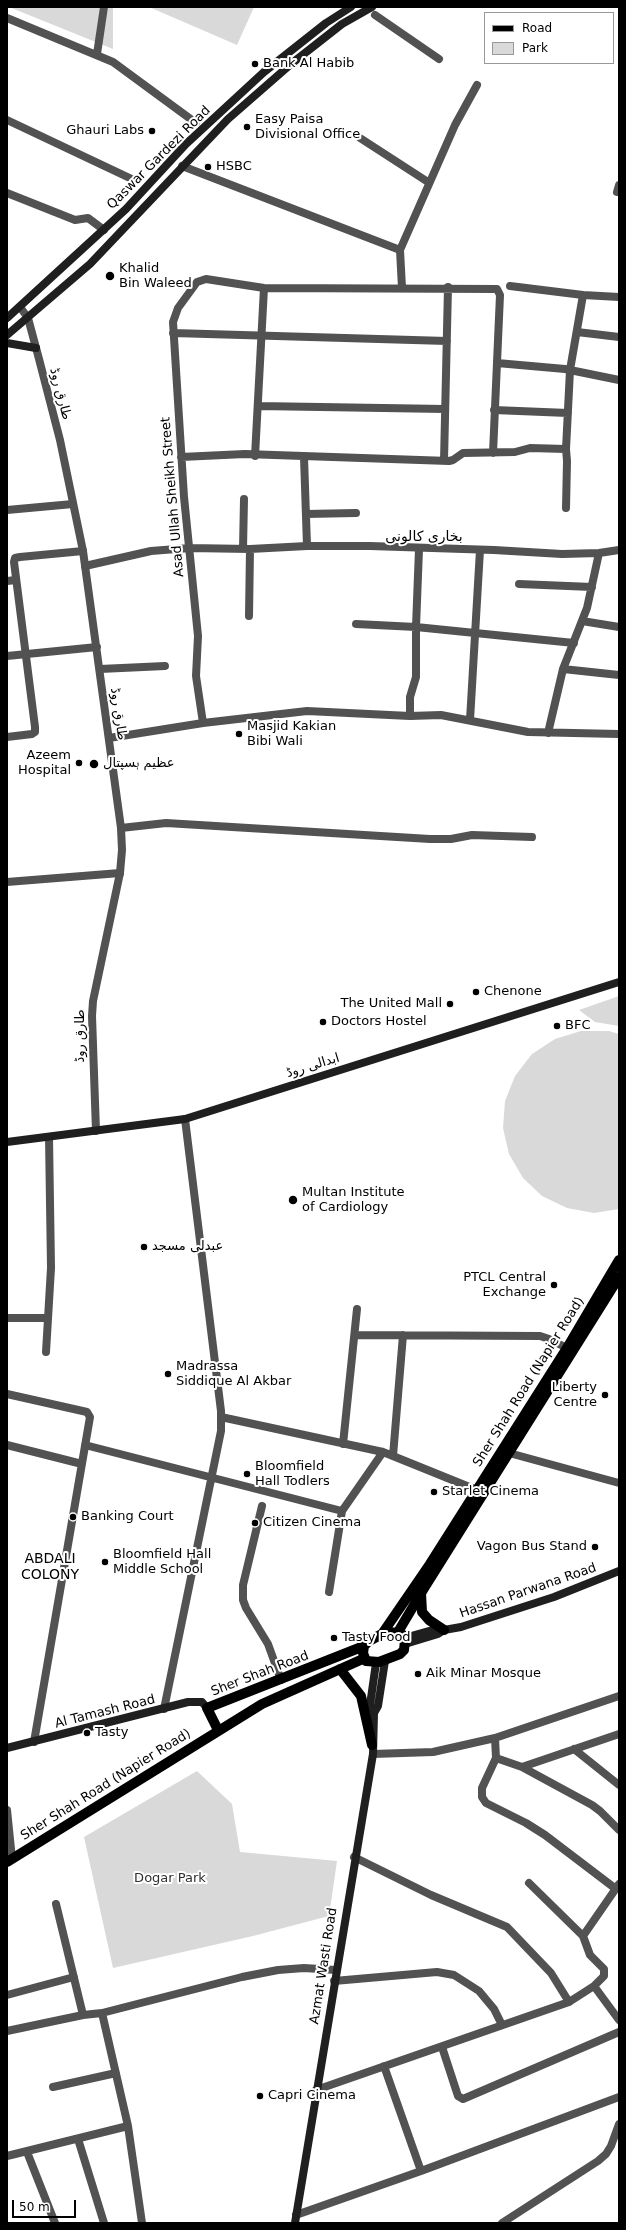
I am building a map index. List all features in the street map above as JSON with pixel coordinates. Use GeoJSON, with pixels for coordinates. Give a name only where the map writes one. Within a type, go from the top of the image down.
{"type":"FeatureCollection","features":[{"type":"Feature","properties":{"kind":"main road","name":"Qaswar Gardezi Road"},"geometry":{"type":"LineString","coordinates":[[7,318],[126,209],[186,144],[264,72],[326,23],[351,7]]}},
{"type":"Feature","properties":{"kind":"main road"},"geometry":{"type":"LineString","coordinates":[[7,335],[90,264],[228,119],[291,64],[342,24],[374,11]]}},
{"type":"Feature","properties":{"kind":"main road"},"geometry":{"type":"LineString","coordinates":[[7,343],[36,348]]}},
{"type":"Feature","properties":{"kind":"main road","name":"ابدالی روڈ"},"geometry":{"type":"LineString","coordinates":[[7,1142],[185,1119],[619,982]]}},
{"type":"Feature","properties":{"kind":"main road","name":"Sher Shah Road (Napier Road)"},"geometry":{"type":"LineString","coordinates":[[422,1586],[477,1490],[567,1348],[619,1260]]}},
{"type":"Feature","properties":{"kind":"main road","name":"Sher Shah Road (Napier Road)"},"geometry":{"type":"LineString","coordinates":[[382,1634],[408,1597],[422,1586],[619,1277]]}},
{"type":"Feature","properties":{"kind":"main road","name":"Hassan Parwana Road"},"geometry":{"type":"LineString","coordinates":[[403,1638],[438,1634],[444,1630],[461,1627],[546,1600],[619,1571]]}},
{"type":"Feature","properties":{"kind":"main road"},"geometry":{"type":"LineString","coordinates":[[422,1586],[422,1612],[429,1620],[444,1630]]}},
{"type":"Feature","properties":{"kind":"main road"},"geometry":{"type":"LineString","coordinates":[[364,1646],[365,1658],[369,1662],[381,1662],[400,1654],[403,1638],[422,1586]]}},
{"type":"Feature","properties":{"kind":"main road"},"geometry":{"type":"LineString","coordinates":[[382,1634],[403,1638]]}},
{"type":"Feature","properties":{"kind":"main road","name":"Sher Shah Road"},"geometry":{"type":"LineString","coordinates":[[365,1658],[274,1697],[218,1730],[207,1708],[364,1646],[369,1641],[382,1634]]}},
{"type":"Feature","properties":{"kind":"main road","name":"Azmat Wasti Road"},"geometry":{"type":"LineString","coordinates":[[295,2219],[372,1749],[374,1713],[378,1706],[381,1662]]}},
{"type":"Feature","properties":{"kind":"main road"},"geometry":{"type":"LineString","coordinates":[[340,1669],[361,1696],[372,1749]]}},
{"type":"Feature","properties":{"kind":"main road","name":"Al Tamash Road"},"geometry":{"type":"LineString","coordinates":[[7,1748],[196,1701],[202,1702],[207,1708]]}},
{"type":"Feature","properties":{"kind":"main road","name":"Sher Shah Road (Napier Road)"},"geometry":{"type":"LineString","coordinates":[[9,1861],[218,1730]]}},
{"type":"Feature","properties":{"kind":"street"},"geometry":{"type":"LineString","coordinates":[[97,54],[104,7]]}},
{"type":"Feature","properties":{"kind":"street"},"geometry":{"type":"LineString","coordinates":[[374,11],[439,59]]}},
{"type":"Feature","properties":{"kind":"street"},"geometry":{"type":"LineString","coordinates":[[7,18],[97,54],[113,62],[196,123]]}},
{"type":"Feature","properties":{"kind":"street"},"geometry":{"type":"LineString","coordinates":[[402,288],[400,250],[428,182],[454,125],[478,85]]}},
{"type":"Feature","properties":{"kind":"street"},"geometry":{"type":"LineString","coordinates":[[7,120],[136,181]]}},
{"type":"Feature","properties":{"kind":"street"},"geometry":{"type":"LineString","coordinates":[[360,138],[428,182]]}},
{"type":"Feature","properties":{"kind":"street"},"geometry":{"type":"LineString","coordinates":[[182,166],[400,250]]}},
{"type":"Feature","properties":{"kind":"street"},"geometry":{"type":"LineString","coordinates":[[7,193],[75,220],[88,218],[104,230]]}},
{"type":"Feature","properties":{"kind":"street","name":"Asad Ullah Sheikh Street"},"geometry":{"type":"LineString","coordinates":[[203,723],[196,676],[198,636],[181,457],[173,333],[174,315],[197,282],[201,279],[264,288]]}},
{"type":"Feature","properties":{"kind":"street"},"geometry":{"type":"LineString","coordinates":[[510,286],[583,295],[619,297]]}},
{"type":"Feature","properties":{"kind":"street"},"geometry":{"type":"LineString","coordinates":[[255,456],[264,288],[497,289],[499,291],[493,453]]}},
{"type":"Feature","properties":{"kind":"street"},"geometry":{"type":"LineString","coordinates":[[444,461],[448,288]]}},
{"type":"Feature","properties":{"kind":"street"},"geometry":{"type":"LineString","coordinates":[[566,508],[566,449],[570,370],[583,295]]}},
{"type":"Feature","properties":{"kind":"street","name":"طارق روڈ"},"geometry":{"type":"LineString","coordinates":[[20,307],[28,318],[60,440],[83,551],[121,828],[122,850],[120,873],[93,1001],[92,1016],[96,1131]]}},
{"type":"Feature","properties":{"kind":"street"},"geometry":{"type":"LineString","coordinates":[[577,332],[619,337]]}},
{"type":"Feature","properties":{"kind":"street"},"geometry":{"type":"LineString","coordinates":[[173,333],[261,337],[447,341]]}},
{"type":"Feature","properties":{"kind":"street"},"geometry":{"type":"LineString","coordinates":[[496,363],[570,370],[619,380]]}},
{"type":"Feature","properties":{"kind":"street"},"geometry":{"type":"LineString","coordinates":[[258,406],[445,409]]}},
{"type":"Feature","properties":{"kind":"street"},"geometry":{"type":"LineString","coordinates":[[494,410],[568,413]]}},
{"type":"Feature","properties":{"kind":"street"},"geometry":{"type":"LineString","coordinates":[[181,457],[245,454],[255,456],[372,457],[444,461],[453,460],[463,453],[515,452],[530,448],[566,449]]}},
{"type":"Feature","properties":{"kind":"street"},"geometry":{"type":"LineString","coordinates":[[304,457],[307,546]]}},
{"type":"Feature","properties":{"kind":"street"},"geometry":{"type":"LineString","coordinates":[[244,499],[249,616]]}},
{"type":"Feature","properties":{"kind":"street"},"geometry":{"type":"LineString","coordinates":[[7,510],[73,504]]}},
{"type":"Feature","properties":{"kind":"street"},"geometry":{"type":"LineString","coordinates":[[306,514],[356,513]]}},
{"type":"Feature","properties":{"kind":"street"},"geometry":{"type":"LineString","coordinates":[[85,566],[151,551],[189,548],[247,549],[307,546],[370,546],[562,554],[599,553],[619,550]]}},
{"type":"Feature","properties":{"kind":"street"},"geometry":{"type":"LineString","coordinates":[[410,716],[410,697],[416,677],[419,549]]}},
{"type":"Feature","properties":{"kind":"street"},"geometry":{"type":"LineString","coordinates":[[470,720],[480,550]]}},
{"type":"Feature","properties":{"kind":"street"},"geometry":{"type":"LineString","coordinates":[[7,736],[32,734],[35,732],[27,654],[16,580],[15,558],[83,551]]}},
{"type":"Feature","properties":{"kind":"street"},"geometry":{"type":"LineString","coordinates":[[548,734],[563,669],[582,621],[592,587],[599,553]]}},
{"type":"Feature","properties":{"kind":"street"},"geometry":{"type":"LineString","coordinates":[[7,581],[16,580]]}},
{"type":"Feature","properties":{"kind":"street"},"geometry":{"type":"LineString","coordinates":[[519,584],[592,587]]}},
{"type":"Feature","properties":{"kind":"street"},"geometry":{"type":"LineString","coordinates":[[582,621],[619,627]]}},
{"type":"Feature","properties":{"kind":"street"},"geometry":{"type":"LineString","coordinates":[[356,624],[475,632],[574,643]]}},
{"type":"Feature","properties":{"kind":"street"},"geometry":{"type":"LineString","coordinates":[[7,656],[97,647]]}},
{"type":"Feature","properties":{"kind":"street"},"geometry":{"type":"LineString","coordinates":[[100,669],[165,666]]}},
{"type":"Feature","properties":{"kind":"street"},"geometry":{"type":"LineString","coordinates":[[563,669],[619,675]]}},
{"type":"Feature","properties":{"kind":"street"},"geometry":{"type":"LineString","coordinates":[[109,738],[203,723],[307,711],[410,716],[441,714],[518,731],[548,734],[619,734]]}},
{"type":"Feature","properties":{"kind":"street"},"geometry":{"type":"LineString","coordinates":[[121,828],[166,822],[430,839],[451,839],[472,835],[532,837]]}},
{"type":"Feature","properties":{"kind":"street"},"geometry":{"type":"LineString","coordinates":[[7,882],[120,873]]}},
{"type":"Feature","properties":{"kind":"street"},"geometry":{"type":"LineString","coordinates":[[164,1709],[221,1431],[221,1417],[185,1119]]}},
{"type":"Feature","properties":{"kind":"street"},"geometry":{"type":"LineString","coordinates":[[46,1352],[51,1268],[49,1137]]}},
{"type":"Feature","properties":{"kind":"street"},"geometry":{"type":"LineString","coordinates":[[343,1444],[357,1309]]}},
{"type":"Feature","properties":{"kind":"street"},"geometry":{"type":"LineString","coordinates":[[7,1318],[48,1318]]}},
{"type":"Feature","properties":{"kind":"street"},"geometry":{"type":"LineString","coordinates":[[355,1335],[540,1336],[567,1348]]}},
{"type":"Feature","properties":{"kind":"street"},"geometry":{"type":"LineString","coordinates":[[393,1456],[403,1335]]}},
{"type":"Feature","properties":{"kind":"street"},"geometry":{"type":"LineString","coordinates":[[7,1394],[87,1412],[90,1417],[34,1742]]}},
{"type":"Feature","properties":{"kind":"street"},"geometry":{"type":"LineString","coordinates":[[221,1417],[383,1452],[477,1490]]}},
{"type":"Feature","properties":{"kind":"street"},"geometry":{"type":"LineString","coordinates":[[7,1445],[82,1464]]}},
{"type":"Feature","properties":{"kind":"street"},"geometry":{"type":"LineString","coordinates":[[85,1446],[342,1512]]}},
{"type":"Feature","properties":{"kind":"street"},"geometry":{"type":"LineString","coordinates":[[328,1592],[342,1512],[383,1452]]}},
{"type":"Feature","properties":{"kind":"street"},"geometry":{"type":"LineString","coordinates":[[508,1453],[619,1483]]}},
{"type":"Feature","properties":{"kind":"street"},"geometry":{"type":"LineString","coordinates":[[262,1506],[243,1585],[243,1600],[246,1608],[268,1644],[281,1680]]}},
{"type":"Feature","properties":{"kind":"street"},"geometry":{"type":"LineString","coordinates":[[372,1749],[432,1752],[495,1738],[619,1696]]}},
{"type":"Feature","properties":{"kind":"street"},"geometry":{"type":"LineString","coordinates":[[522,1767],[619,1734]]}},
{"type":"Feature","properties":{"kind":"street"},"geometry":{"type":"LineString","coordinates":[[495,1738],[496,1758],[482,1788],[482,1797],[486,1803],[526,1823],[545,1835],[617,1886],[583,1936]]}},
{"type":"Feature","properties":{"kind":"street"},"geometry":{"type":"LineString","coordinates":[[574,1749],[619,1785]]}},
{"type":"Feature","properties":{"kind":"street"},"geometry":{"type":"LineString","coordinates":[[496,1758],[522,1767],[592,1805],[619,1830]]}},
{"type":"Feature","properties":{"kind":"street"},"geometry":{"type":"LineString","coordinates":[[7,1810],[9,1861]]}},
{"type":"Feature","properties":{"kind":"street"},"geometry":{"type":"LineString","coordinates":[[354,1857],[431,1895],[507,1927],[551,1973],[569,2002]]}},
{"type":"Feature","properties":{"kind":"street"},"geometry":{"type":"LineString","coordinates":[[316,2090],[569,2002],[602,1979],[605,1972],[590,1955],[583,1936],[529,1883]]}},
{"type":"Feature","properties":{"kind":"street"},"geometry":{"type":"LineString","coordinates":[[56,1904],[83,2015]]}},
{"type":"Feature","properties":{"kind":"street"},"geometry":{"type":"LineString","coordinates":[[7,2031],[83,2015],[102,2013],[242,1977],[278,1970],[304,1968],[336,1970]]}},
{"type":"Feature","properties":{"kind":"street"},"geometry":{"type":"LineString","coordinates":[[334,1980],[437,1972],[454,1975],[483,1995],[502,2025]]}},
{"type":"Feature","properties":{"kind":"street"},"geometry":{"type":"LineString","coordinates":[[7,1995],[74,1977]]}},
{"type":"Feature","properties":{"kind":"street"},"geometry":{"type":"LineString","coordinates":[[594,1986],[619,2020]]}},
{"type":"Feature","properties":{"kind":"street"},"geometry":{"type":"LineString","coordinates":[[102,2013],[128,2126],[142,2223]]}},
{"type":"Feature","properties":{"kind":"street"},"geometry":{"type":"LineString","coordinates":[[442,2046],[458,2096],[463,2099],[619,2032]]}},
{"type":"Feature","properties":{"kind":"street"},"geometry":{"type":"LineString","coordinates":[[384,2066],[421,2171]]}},
{"type":"Feature","properties":{"kind":"street"},"geometry":{"type":"LineString","coordinates":[[53,2087],[116,2073]]}},
{"type":"Feature","properties":{"kind":"street"},"geometry":{"type":"LineString","coordinates":[[295,2219],[619,2097]]}},
{"type":"Feature","properties":{"kind":"street"},"geometry":{"type":"LineString","coordinates":[[7,2156],[128,2126]]}},
{"type":"Feature","properties":{"kind":"street"},"geometry":{"type":"LineString","coordinates":[[502,2223],[598,2161],[606,2154],[619,2129]]}},
{"type":"Feature","properties":{"kind":"street"},"geometry":{"type":"LineString","coordinates":[[78,2139],[104,2223]]}},
{"type":"Feature","properties":{"kind":"street"},"geometry":{"type":"LineString","coordinates":[[27,2152],[55,2223]]}},
{"type":"Feature","properties":{"kind":"green space"},"geometry":{"type":"Polygon","coordinates":[[[9,7],[113,7],[113,49],[9,7]]]}},
{"type":"Feature","properties":{"kind":"green space"},"geometry":{"type":"Polygon","coordinates":[[[149,7],[254,7],[237,45],[149,7]]]}},
{"type":"Feature","properties":{"kind":"green space"},"geometry":{"type":"Polygon","coordinates":[[[619,996],[619,1026],[595,1022],[579,1010],[619,996]]]}},
{"type":"Feature","properties":{"kind":"green space"},"geometry":{"type":"Polygon","coordinates":[[[581,1031],[609,1031],[619,1034],[619,1209],[594,1213],[567,1208],[542,1196],[523,1178],[509,1154],[503,1128],[505,1101],[515,1076],[532,1054],[555,1039],[581,1031]]]}},
{"type":"Feature","properties":{"kind":"green space","name":"Dogar Park"},"geometry":{"type":"Polygon","coordinates":[[[197,1771],[232,1804],[240,1852],[337,1861],[329,1916],[253,1936],[113,1968],[84,1837],[197,1771]]]}},
{"type":"Feature","properties":{"kind":"place","name":"Bank Al Habib"},"geometry":{"type":"Point","coordinates":[255,64]}},
{"type":"Feature","properties":{"kind":"place","name":"Easy Paisa Divisional Office"},"geometry":{"type":"Point","coordinates":[247,127]}},
{"type":"Feature","properties":{"kind":"place","name":"Ghauri Labs"},"geometry":{"type":"Point","coordinates":[152,131]}},
{"type":"Feature","properties":{"kind":"place","name":"HSBC"},"geometry":{"type":"Point","coordinates":[208,167]}},
{"type":"Feature","properties":{"kind":"place","name":"Khalid Bin Waleed"},"geometry":{"type":"Point","coordinates":[110,276]}},
{"type":"Feature","properties":{"kind":"place","name":"Masjid Kakian Bibi Wali"},"geometry":{"type":"Point","coordinates":[239,734]}},
{"type":"Feature","properties":{"kind":"place","name":"Azeem Hospital"},"geometry":{"type":"Point","coordinates":[79,763]}},
{"type":"Feature","properties":{"kind":"place","name":"عظیم ہسپتال"},"geometry":{"type":"Point","coordinates":[94,764]}},
{"type":"Feature","properties":{"kind":"place","name":"Chenone"},"geometry":{"type":"Point","coordinates":[476,992]}},
{"type":"Feature","properties":{"kind":"place","name":"The United Mall"},"geometry":{"type":"Point","coordinates":[450,1004]}},
{"type":"Feature","properties":{"kind":"place","name":"Doctors Hostel"},"geometry":{"type":"Point","coordinates":[323,1022]}},
{"type":"Feature","properties":{"kind":"place","name":"BFC"},"geometry":{"type":"Point","coordinates":[557,1026]}},
{"type":"Feature","properties":{"kind":"place","name":"Multan Institute of Cardiology"},"geometry":{"type":"Point","coordinates":[293,1200]}},
{"type":"Feature","properties":{"kind":"place","name":"عبدلی مسجد"},"geometry":{"type":"Point","coordinates":[144,1247]}},
{"type":"Feature","properties":{"kind":"place","name":"PTCL Central Exchange"},"geometry":{"type":"Point","coordinates":[554,1285]}},
{"type":"Feature","properties":{"kind":"place","name":"Madrassa Siddique Al Akbar"},"geometry":{"type":"Point","coordinates":[168,1374]}},
{"type":"Feature","properties":{"kind":"place","name":"Liberty Centre"},"geometry":{"type":"Point","coordinates":[605,1395]}},
{"type":"Feature","properties":{"kind":"place","name":"Bloomfield Hall Todlers"},"geometry":{"type":"Point","coordinates":[247,1474]}},
{"type":"Feature","properties":{"kind":"place","name":"Starlet Cinema"},"geometry":{"type":"Point","coordinates":[434,1492]}},
{"type":"Feature","properties":{"kind":"place","name":"Banking Court"},"geometry":{"type":"Point","coordinates":[73,1517]}},
{"type":"Feature","properties":{"kind":"place","name":"Citizen Cinema"},"geometry":{"type":"Point","coordinates":[255,1523]}},
{"type":"Feature","properties":{"kind":"place","name":"Vagon Bus Stand"},"geometry":{"type":"Point","coordinates":[595,1547]}},
{"type":"Feature","properties":{"kind":"place","name":"Bloomfield Hall Middle School"},"geometry":{"type":"Point","coordinates":[105,1562]}},
{"type":"Feature","properties":{"kind":"place","name":"Tasty Food"},"geometry":{"type":"Point","coordinates":[334,1638]}},
{"type":"Feature","properties":{"kind":"place","name":"Aik Minar Mosque"},"geometry":{"type":"Point","coordinates":[418,1674]}},
{"type":"Feature","properties":{"kind":"place","name":"Tasty"},"geometry":{"type":"Point","coordinates":[87,1733]}},
{"type":"Feature","properties":{"kind":"place","name":"Capri Cinema"},"geometry":{"type":"Point","coordinates":[260,2096]}},
{"type":"Feature","properties":{"kind":"district","name":"بخاری کالونی"},"geometry":{"type":"Point","coordinates":[424,537]}},
{"type":"Feature","properties":{"kind":"district","name":"ABDALI COLONY"},"geometry":{"type":"Point","coordinates":[50,1568]}}]}
